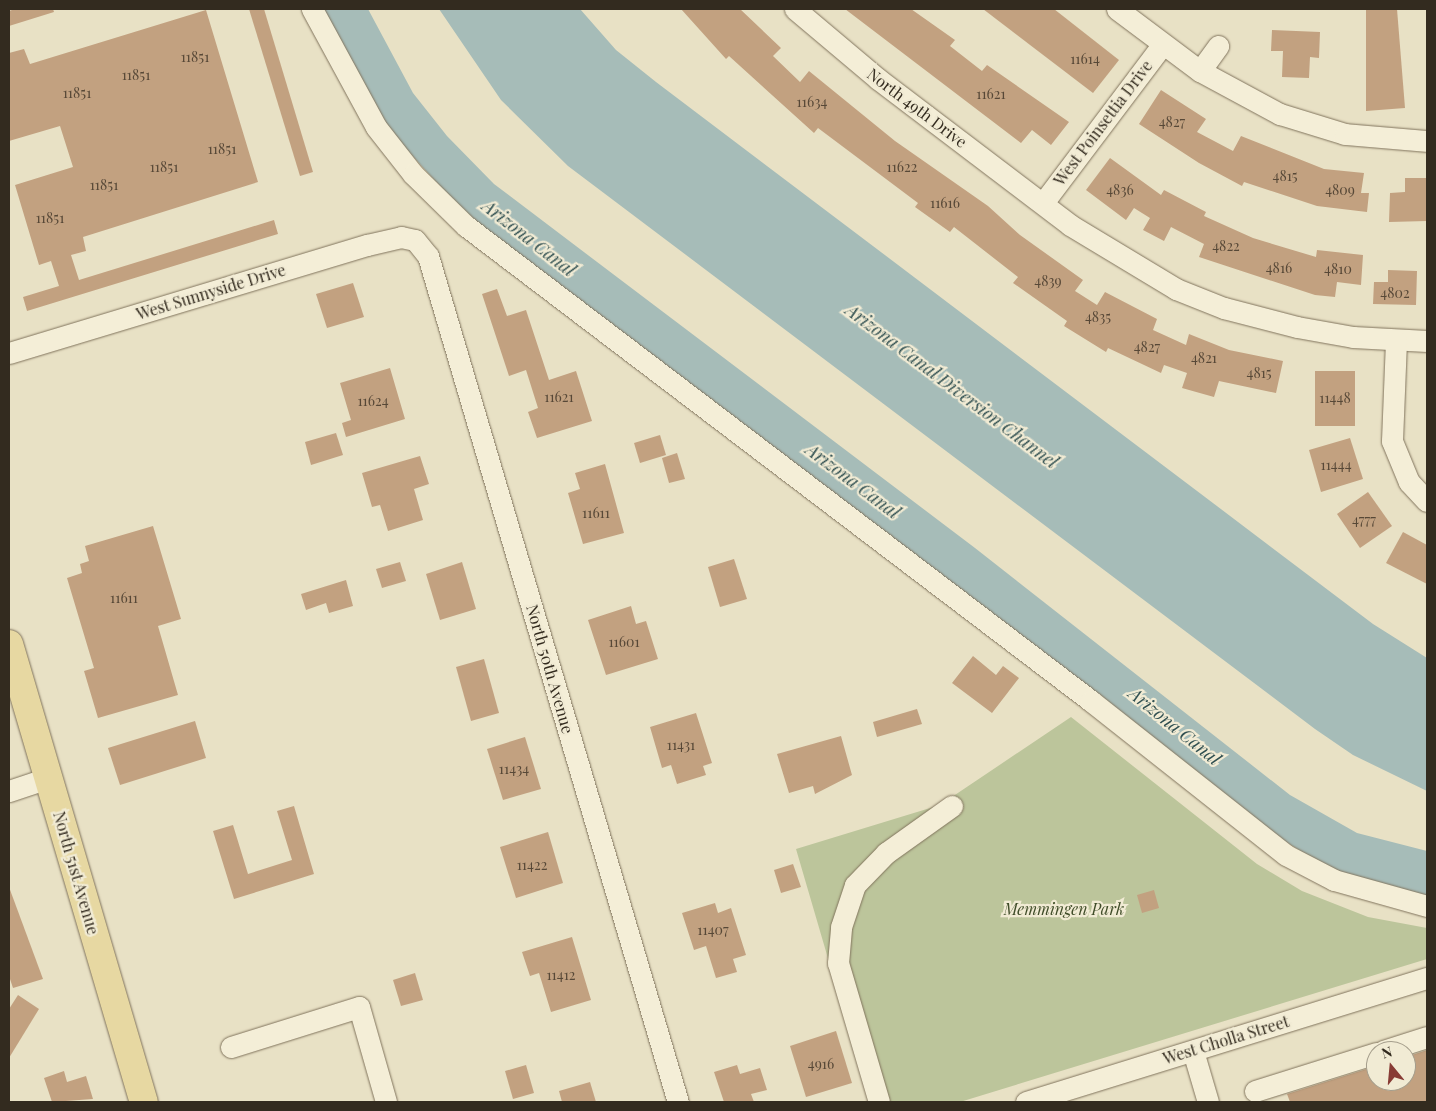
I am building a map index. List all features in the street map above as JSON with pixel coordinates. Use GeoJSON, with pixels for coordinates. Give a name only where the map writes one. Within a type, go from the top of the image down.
{"type":"FeatureCollection","features":[{"type":"Feature","properties":{"kind":"main road","name":"North 51st Avenue"},"geometry":{"type":"LineString","coordinates":[[9,644],[144,1102]]}},
{"type":"Feature","properties":{"kind":"street"},"geometry":{"type":"LineString","coordinates":[[312,9],[376,127],[413,174],[466,226],[1091,701],[1286,855],[1334,880],[1427,906]]}},
{"type":"Feature","properties":{"kind":"street","name":"North 49th Drive"},"geometry":{"type":"LineString","coordinates":[[795,9],[878,79],[1043,203],[1135,266],[1224,308],[1297,327],[1396,341],[1427,340]]}},
{"type":"Feature","properties":{"kind":"street"},"geometry":{"type":"LineString","coordinates":[[1117,9],[1200,71],[1257,104],[1304,122],[1346,134],[1427,141]]}},
{"type":"Feature","properties":{"kind":"street","name":"West Poinsettia Drive"},"geometry":{"type":"LineString","coordinates":[[1043,203],[1163,44]]}},
{"type":"Feature","properties":{"kind":"street"},"geometry":{"type":"LineString","coordinates":[[1200,71],[1218,46]]}},
{"type":"Feature","properties":{"kind":"street","name":"West Sunnyside Drive"},"geometry":{"type":"LineString","coordinates":[[9,353],[358,248],[401,237],[415,240]]}},
{"type":"Feature","properties":{"kind":"street","name":"North 50th Avenue"},"geometry":{"type":"LineString","coordinates":[[415,240],[428,256],[678,1102]]}},
{"type":"Feature","properties":{"kind":"street"},"geometry":{"type":"LineString","coordinates":[[1396,341],[1392,441],[1409,482],[1427,501]]}},
{"type":"Feature","properties":{"kind":"street"},"geometry":{"type":"LineString","coordinates":[[9,790],[48,778]]}},
{"type":"Feature","properties":{"kind":"street"},"geometry":{"type":"LineString","coordinates":[[879,1102],[838,963],[841,927],[855,885],[886,853],[952,806]]}},
{"type":"Feature","properties":{"kind":"street","name":"West Cholla Street"},"geometry":{"type":"LineString","coordinates":[[1026,1102],[1078,1094],[1193,1051],[1427,978]]}},
{"type":"Feature","properties":{"kind":"street"},"geometry":{"type":"LineString","coordinates":[[231,1046],[359,1007],[386,1102]]}},
{"type":"Feature","properties":{"kind":"street"},"geometry":{"type":"LineString","coordinates":[[1414,1041],[1427,1037]]}},
{"type":"Feature","properties":{"kind":"street"},"geometry":{"type":"LineString","coordinates":[[1193,1051],[1208,1102]]}},
{"type":"Feature","properties":{"kind":"street"},"geometry":{"type":"LineString","coordinates":[[1255,1091],[1366,1056]]}},
{"type":"Feature","properties":{"kind":"green space","name":"Memmingen Park"},"geometry":{"type":"Polygon","coordinates":[[[1071,717],[1257,864],[1302,891],[1368,917],[1427,928],[1427,959],[960,1102],[870,1102],[796,849],[940,805],[1071,717]]]}},
{"type":"Feature","properties":{"kind":"water","name":"Arizona Canal"},"geometry":{"type":"Polygon","coordinates":[[[321,9],[368,9],[413,93],[447,136],[494,184],[975,548],[1290,795],[1357,833],[1427,851],[1427,896],[1383,887],[1325,866],[1278,837],[470,219],[387,128],[321,9]]]}},
{"type":"Feature","properties":{"kind":"water","name":"Arizona Canal Diversion Channel"},"geometry":{"type":"Polygon","coordinates":[[[439,9],[580,9],[616,50],[656,82],[1373,624],[1427,658],[1427,791],[1353,755],[1315,729],[568,166],[501,100],[439,9]]]}},
{"type":"Feature","properties":{"kind":"building"},"geometry":{"type":"Polygon","coordinates":[[[15,9],[53,9],[54,12],[9,26],[9,11],[15,9]]]}},
{"type":"Feature","properties":{"kind":"building"},"geometry":{"type":"Polygon","coordinates":[[[249,9],[264,9],[313,172],[300,176],[249,9]]]}},
{"type":"Feature","properties":{"kind":"building"},"geometry":{"type":"Polygon","coordinates":[[[681,9],[740,9],[781,48],[773,56],[800,82],[809,71],[895,141],[988,206],[1020,235],[1083,280],[1075,291],[1097,305],[1105,292],[1157,319],[1153,330],[1186,345],[1189,334],[1229,350],[1283,361],[1276,393],[1219,381],[1214,397],[1182,388],[1187,373],[1164,365],[1161,373],[1108,348],[1106,352],[1064,326],[1067,321],[1013,283],[1018,277],[954,227],[950,232],[915,207],[918,203],[818,128],[814,133],[729,56],[726,59],[681,9]]]}},
{"type":"Feature","properties":{"kind":"building"},"geometry":{"type":"Polygon","coordinates":[[[845,9],[911,9],[955,40],[950,46],[982,71],[987,65],[1069,122],[1051,145],[1032,130],[1021,143],[845,9]]]}},
{"type":"Feature","properties":{"kind":"building"},"geometry":{"type":"Polygon","coordinates":[[[983,9],[1054,9],[1119,60],[1093,93],[983,9]]]}},
{"type":"Feature","properties":{"kind":"building"},"geometry":{"type":"Polygon","coordinates":[[[1366,9],[1397,9],[1405,108],[1366,111],[1366,9]]]}},
{"type":"Feature","properties":{"kind":"building"},"geometry":{"type":"Polygon","coordinates":[[[206,10],[258,182],[83,237],[86,251],[71,255],[79,280],[274,220],[278,234],[27,311],[23,297],[59,286],[51,261],[39,265],[15,185],[73,167],[60,126],[9,141],[9,53],[24,49],[30,64],[206,10]]]}},
{"type":"Feature","properties":{"kind":"building"},"geometry":{"type":"Polygon","coordinates":[[[1272,30],[1320,32],[1319,58],[1310,57],[1309,78],[1282,77],[1283,51],[1271,51],[1272,30]]]}},
{"type":"Feature","properties":{"kind":"building"},"geometry":{"type":"Polygon","coordinates":[[[1161,90],[1206,119],[1197,132],[1233,151],[1241,136],[1324,169],[1364,173],[1361,193],[1369,193],[1367,212],[1317,206],[1244,182],[1242,186],[1199,163],[1139,124],[1161,90]]]}},
{"type":"Feature","properties":{"kind":"building"},"geometry":{"type":"Polygon","coordinates":[[[1110,158],[1161,195],[1164,190],[1206,212],[1204,216],[1253,238],[1316,257],[1317,250],[1363,255],[1361,285],[1337,282],[1335,297],[1315,295],[1199,257],[1204,244],[1171,227],[1164,241],[1143,230],[1150,218],[1134,208],[1126,220],[1086,190],[1110,158]]]}},
{"type":"Feature","properties":{"kind":"building"},"geometry":{"type":"Polygon","coordinates":[[[1405,178],[1427,178],[1427,221],[1389,222],[1390,193],[1405,192],[1405,178]]]}},
{"type":"Feature","properties":{"kind":"building"},"geometry":{"type":"Polygon","coordinates":[[[1388,270],[1417,271],[1416,305],[1373,304],[1374,282],[1388,282],[1388,270]]]}},
{"type":"Feature","properties":{"kind":"building"},"geometry":{"type":"Polygon","coordinates":[[[353,283],[364,317],[327,328],[316,294],[353,283]]]}},
{"type":"Feature","properties":{"kind":"building"},"geometry":{"type":"Polygon","coordinates":[[[497,289],[507,316],[526,310],[549,380],[576,371],[592,421],[537,438],[528,412],[538,408],[526,370],[509,376],[482,294],[497,289]]]}},
{"type":"Feature","properties":{"kind":"building"},"geometry":{"type":"Polygon","coordinates":[[[390,368],[405,419],[346,437],[342,423],[351,420],[340,383],[390,368]]]}},
{"type":"Feature","properties":{"kind":"building"},"geometry":{"type":"Polygon","coordinates":[[[1315,371],[1355,371],[1355,426],[1315,426],[1315,371]]]}},
{"type":"Feature","properties":{"kind":"building"},"geometry":{"type":"Polygon","coordinates":[[[336,433],[343,455],[311,465],[305,442],[336,433]]]}},
{"type":"Feature","properties":{"kind":"building"},"geometry":{"type":"Polygon","coordinates":[[[660,435],[666,455],[640,463],[634,443],[660,435]]]}},
{"type":"Feature","properties":{"kind":"building"},"geometry":{"type":"Polygon","coordinates":[[[1350,438],[1363,479],[1321,492],[1309,450],[1350,438]]]}},
{"type":"Feature","properties":{"kind":"building"},"geometry":{"type":"Polygon","coordinates":[[[677,453],[685,479],[669,483],[662,458],[677,453]]]}},
{"type":"Feature","properties":{"kind":"building"},"geometry":{"type":"Polygon","coordinates":[[[420,456],[429,484],[414,489],[423,520],[388,531],[380,505],[372,507],[362,473],[420,456]]]}},
{"type":"Feature","properties":{"kind":"building"},"geometry":{"type":"Polygon","coordinates":[[[605,464],[624,533],[583,544],[568,493],[580,489],[575,473],[605,464]]]}},
{"type":"Feature","properties":{"kind":"building"},"geometry":{"type":"Polygon","coordinates":[[[1368,492],[1392,526],[1360,548],[1337,514],[1368,492]]]}},
{"type":"Feature","properties":{"kind":"building"},"geometry":{"type":"Polygon","coordinates":[[[153,526],[181,619],[158,626],[178,695],[98,718],[84,671],[94,668],[67,578],[82,573],[80,564],[89,561],[85,546],[153,526]]]}},
{"type":"Feature","properties":{"kind":"building"},"geometry":{"type":"Polygon","coordinates":[[[1403,532],[1427,545],[1427,584],[1386,563],[1403,532]]]}},
{"type":"Feature","properties":{"kind":"building"},"geometry":{"type":"Polygon","coordinates":[[[734,559],[747,599],[720,607],[708,567],[734,559]]]}},
{"type":"Feature","properties":{"kind":"building"},"geometry":{"type":"Polygon","coordinates":[[[400,562],[406,581],[382,588],[376,569],[400,562]]]}},
{"type":"Feature","properties":{"kind":"building"},"geometry":{"type":"Polygon","coordinates":[[[462,562],[476,609],[440,620],[426,574],[462,562]]]}},
{"type":"Feature","properties":{"kind":"building"},"geometry":{"type":"Polygon","coordinates":[[[346,580],[353,606],[329,613],[326,603],[306,610],[301,594],[346,580]]]}},
{"type":"Feature","properties":{"kind":"building"},"geometry":{"type":"Polygon","coordinates":[[[631,606],[636,624],[646,621],[658,659],[606,675],[588,620],[631,606]]]}},
{"type":"Feature","properties":{"kind":"building"},"geometry":{"type":"Polygon","coordinates":[[[973,656],[996,675],[1003,666],[1019,678],[992,713],[952,683],[973,656]]]}},
{"type":"Feature","properties":{"kind":"building"},"geometry":{"type":"Polygon","coordinates":[[[484,659],[499,713],[471,721],[456,667],[484,659]]]}},
{"type":"Feature","properties":{"kind":"building"},"geometry":{"type":"Polygon","coordinates":[[[917,709],[922,724],[877,737],[873,722],[917,709]]]}},
{"type":"Feature","properties":{"kind":"building"},"geometry":{"type":"Polygon","coordinates":[[[696,713],[712,763],[703,766],[706,775],[677,784],[671,765],[662,768],[650,727],[696,713]]]}},
{"type":"Feature","properties":{"kind":"building"},"geometry":{"type":"Polygon","coordinates":[[[195,721],[206,758],[120,785],[108,748],[195,721]]]}},
{"type":"Feature","properties":{"kind":"building"},"geometry":{"type":"Polygon","coordinates":[[[841,736],[852,775],[815,794],[813,786],[789,793],[777,754],[841,736]]]}},
{"type":"Feature","properties":{"kind":"building"},"geometry":{"type":"Polygon","coordinates":[[[525,737],[541,789],[503,800],[487,749],[525,737]]]}},
{"type":"Feature","properties":{"kind":"building"},"geometry":{"type":"Polygon","coordinates":[[[294,806],[314,874],[234,899],[213,831],[233,825],[248,874],[292,860],[277,811],[294,806]]]}},
{"type":"Feature","properties":{"kind":"building"},"geometry":{"type":"Polygon","coordinates":[[[548,832],[563,883],[516,898],[500,847],[548,832]]]}},
{"type":"Feature","properties":{"kind":"building"},"geometry":{"type":"Polygon","coordinates":[[[793,864],[801,887],[781,893],[774,870],[793,864]]]}},
{"type":"Feature","properties":{"kind":"building"},"geometry":{"type":"Polygon","coordinates":[[[9,887],[43,979],[13,988],[9,976],[9,887]]]}},
{"type":"Feature","properties":{"kind":"building"},"geometry":{"type":"Polygon","coordinates":[[[1154,890],[1159,908],[1142,913],[1137,895],[1154,890]]]}},
{"type":"Feature","properties":{"kind":"building"},"geometry":{"type":"Polygon","coordinates":[[[715,903],[718,913],[731,908],[746,955],[733,959],[737,972],[716,978],[706,946],[694,950],[682,913],[715,903]]]}},
{"type":"Feature","properties":{"kind":"building"},"geometry":{"type":"Polygon","coordinates":[[[572,937],[591,1000],[551,1012],[539,973],[530,976],[522,952],[572,937]]]}},
{"type":"Feature","properties":{"kind":"building"},"geometry":{"type":"Polygon","coordinates":[[[415,973],[423,1000],[401,1006],[393,980],[415,973]]]}},
{"type":"Feature","properties":{"kind":"building"},"geometry":{"type":"Polygon","coordinates":[[[18,995],[39,1009],[9,1058],[9,1009],[18,995]]]}},
{"type":"Feature","properties":{"kind":"building"},"geometry":{"type":"Polygon","coordinates":[[[836,1031],[852,1083],[806,1097],[790,1046],[836,1031]]]}},
{"type":"Feature","properties":{"kind":"building"},"geometry":{"type":"Polygon","coordinates":[[[1427,1050],[1427,1102],[1290,1102],[1287,1094],[1366,1069],[1366,1091],[1416,1091],[1416,1054],[1427,1050]]]}},
{"type":"Feature","properties":{"kind":"building"},"geometry":{"type":"Polygon","coordinates":[[[526,1065],[534,1093],[513,1099],[505,1071],[526,1065]]]}},
{"type":"Feature","properties":{"kind":"building"},"geometry":{"type":"Polygon","coordinates":[[[737,1065],[740,1074],[760,1068],[767,1090],[751,1094],[754,1102],[724,1102],[714,1072],[737,1065]]]}},
{"type":"Feature","properties":{"kind":"building"},"geometry":{"type":"Polygon","coordinates":[[[64,1071],[67,1082],[86,1076],[93,1099],[52,1102],[44,1078],[64,1071]]]}},
{"type":"Feature","properties":{"kind":"building"},"geometry":{"type":"Polygon","coordinates":[[[590,1082],[596,1102],[562,1102],[559,1091],[590,1082]]]}}]}
